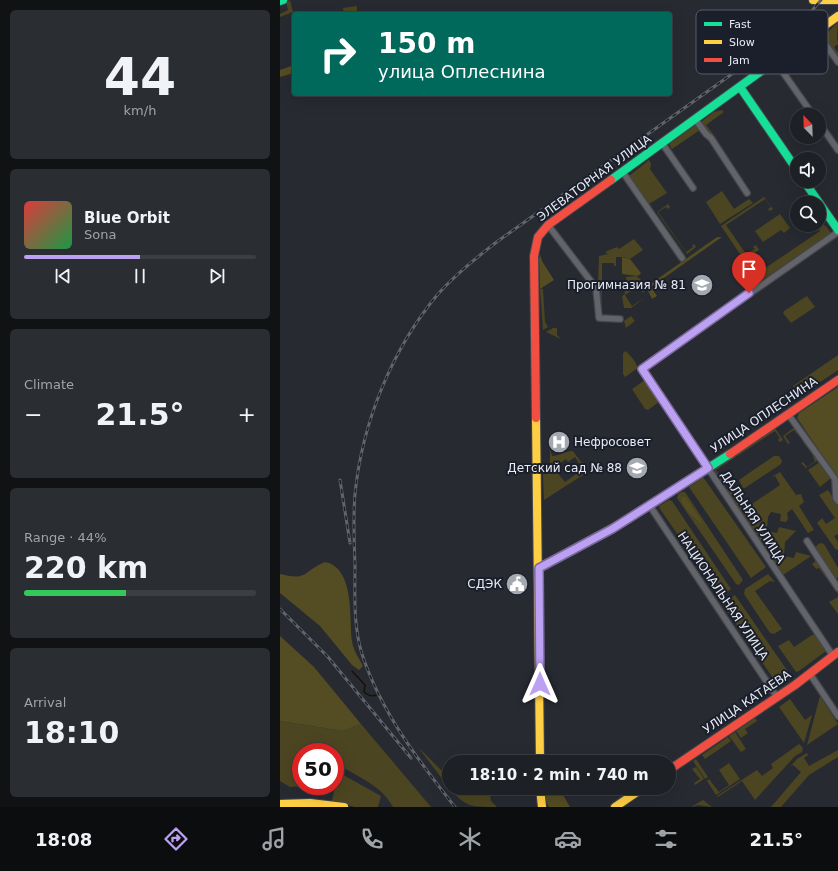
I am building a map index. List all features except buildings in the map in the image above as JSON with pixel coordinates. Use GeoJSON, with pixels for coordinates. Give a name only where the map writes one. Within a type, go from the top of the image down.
{"type":"FeatureCollection","features":[{"type":"Feature","properties":{"kind":"main road"},"geometry":{"type":"LineString","coordinates":[[812,0],[838,0]]}},
{"type":"Feature","properties":{"kind":"main road","name":"ЭЛЕВАТОРНАЯ УЛИЦА"},"geometry":{"type":"LineString","coordinates":[[828,23],[838,16]]}},
{"type":"Feature","properties":{"kind":"main road","name":"ЭЛЕВАТОРНАЯ УЛИЦА"},"geometry":{"type":"LineString","coordinates":[[540,755],[539,568],[534,256],[537,238],[548,224],[758,74]]}},
{"type":"Feature","properties":{"kind":"main road"},"geometry":{"type":"LineString","coordinates":[[740,87],[790,160]]}},
{"type":"Feature","properties":{"kind":"main road"},"geometry":{"type":"LineString","coordinates":[[809,188],[838,231]]}},
{"type":"Feature","properties":{"kind":"main road","name":"УЛИЦА ОПЛЕСНИНА"},"geometry":{"type":"LineString","coordinates":[[539,568],[572,551],[650,506],[838,380]]}},
{"type":"Feature","properties":{"kind":"main road","name":"УЛИЦА КАТАЕВА"},"geometry":{"type":"LineString","coordinates":[[676,765],[810,674],[835,654]]}},
{"type":"Feature","properties":{"kind":"main road"},"geometry":{"type":"LineString","coordinates":[[541,795],[542,807]]}},
{"type":"Feature","properties":{"kind":"main road"},"geometry":{"type":"LineString","coordinates":[[615,807],[633,795]]}},
{"type":"Feature","properties":{"kind":"main road"},"geometry":{"type":"LineString","coordinates":[[280,804],[310,803],[344,807]]}},
{"type":"Feature","properties":{"kind":"street"},"geometry":{"type":"LineString","coordinates":[[828,48],[838,62]]}},
{"type":"Feature","properties":{"kind":"street"},"geometry":{"type":"LineString","coordinates":[[784,74],[808,108]]}},
{"type":"Feature","properties":{"kind":"street"},"geometry":{"type":"LineString","coordinates":[[695,119],[715,144],[747,193]]}},
{"type":"Feature","properties":{"kind":"street"},"geometry":{"type":"LineString","coordinates":[[826,133],[838,150]]}},
{"type":"Feature","properties":{"kind":"street"},"geometry":{"type":"LineString","coordinates":[[662,143],[693,188]]}},
{"type":"Feature","properties":{"kind":"street"},"geometry":{"type":"LineString","coordinates":[[622,171],[682,258]]}},
{"type":"Feature","properties":{"kind":"street"},"geometry":{"type":"LineString","coordinates":[[548,224],[596,288],[599,318],[620,319]]}},
{"type":"Feature","properties":{"kind":"street","name":"ДАЛЬНЯЯ УЛИЦА"},"geometry":{"type":"LineString","coordinates":[[835,654],[642,369],[838,231]]}},
{"type":"Feature","properties":{"kind":"street"},"geometry":{"type":"LineString","coordinates":[[788,414],[834,479],[836,498],[838,501]]}},
{"type":"Feature","properties":{"kind":"street","name":"НАЦИОНАЛЬНАЯ УЛИЦА"},"geometry":{"type":"LineString","coordinates":[[650,506],[777,697]]}},
{"type":"Feature","properties":{"kind":"street"},"geometry":{"type":"LineString","coordinates":[[807,541],[838,588]]}},
{"type":"Feature","properties":{"kind":"street"},"geometry":{"type":"LineString","coordinates":[[810,674],[838,716]]}},
{"type":"Feature","properties":{"kind":"shaded area"},"geometry":{"type":"Polygon","coordinates":[[[290,0],[293,12],[280,17],[280,14],[288,10],[286,2],[290,0]]]}},
{"type":"Feature","properties":{"kind":"shaded area"},"geometry":{"type":"Polygon","coordinates":[[[357,6],[357,12],[344,12],[343,8],[357,6]]]}},
{"type":"Feature","properties":{"kind":"shaded area"},"geometry":{"type":"Polygon","coordinates":[[[838,22],[838,44],[834,47],[838,53],[838,59],[828,44],[828,32],[838,22]]]}},
{"type":"Feature","properties":{"kind":"shaded area"},"geometry":{"type":"Polygon","coordinates":[[[292,66],[292,74],[280,77],[280,70],[292,66]]]}},
{"type":"Feature","properties":{"kind":"shaded area"},"geometry":{"type":"Polygon","coordinates":[[[722,110],[724,112],[706,125],[716,138],[708,132],[701,122],[714,112],[722,110]]]}},
{"type":"Feature","properties":{"kind":"shaded area"},"geometry":{"type":"Polygon","coordinates":[[[695,125],[700,130],[672,149],[674,153],[669,144],[695,125]]]}},
{"type":"Feature","properties":{"kind":"shaded area"},"geometry":{"type":"Polygon","coordinates":[[[649,160],[651,164],[650,169],[667,193],[649,204],[629,176],[649,160]]]}},
{"type":"Feature","properties":{"kind":"shaded area"},"geometry":{"type":"Polygon","coordinates":[[[722,191],[734,209],[749,199],[753,203],[720,224],[706,202],[722,191]]]}},
{"type":"Feature","properties":{"kind":"shaded area"},"geometry":{"type":"Polygon","coordinates":[[[764,197],[773,209],[770,211],[768,209],[771,207],[765,199],[726,225],[746,254],[755,249],[753,247],[756,245],[759,250],[744,260],[721,226],[764,197]]]}},
{"type":"Feature","properties":{"kind":"shaded area"},"geometry":{"type":"Polygon","coordinates":[[[668,204],[670,207],[668,209],[666,207],[658,212],[686,252],[693,247],[692,245],[694,244],[696,247],[687,254],[657,212],[668,204]]]}},
{"type":"Feature","properties":{"kind":"shaded area"},"geometry":{"type":"Polygon","coordinates":[[[780,214],[790,228],[784,233],[781,230],[763,242],[755,231],[780,214]]]}},
{"type":"Feature","properties":{"kind":"shaded area"},"geometry":{"type":"Polygon","coordinates":[[[826,226],[831,233],[762,280],[758,273],[819,232],[826,232],[826,226]]]}},
{"type":"Feature","properties":{"kind":"shaded area"},"geometry":{"type":"Polygon","coordinates":[[[717,237],[722,237],[651,287],[657,296],[652,299],[648,291],[649,285],[717,237]]]}},
{"type":"Feature","properties":{"kind":"shaded area"},"geometry":{"type":"Polygon","coordinates":[[[634,239],[643,250],[630,259],[616,257],[616,266],[614,266],[614,263],[602,263],[602,312],[601,288],[598,284],[599,256],[608,254],[605,252],[617,247],[619,249],[634,239]]]}},
{"type":"Feature","properties":{"kind":"shaded area"},"geometry":{"type":"Polygon","coordinates":[[[540,254],[542,261],[554,280],[540,289],[539,260],[540,254]]]}},
{"type":"Feature","properties":{"kind":"shaded area"},"geometry":{"type":"Polygon","coordinates":[[[622,257],[630,259],[641,273],[638,276],[622,274],[622,257]]]}},
{"type":"Feature","properties":{"kind":"shaded area"},"geometry":{"type":"Polygon","coordinates":[[[636,276],[648,285],[643,293],[638,286],[625,295],[632,306],[646,297],[631,308],[624,308],[622,296],[625,294],[624,287],[627,286],[626,277],[636,276]]]}},
{"type":"Feature","properties":{"kind":"shaded area"},"geometry":{"type":"Polygon","coordinates":[[[540,289],[543,289],[545,322],[548,327],[543,330],[540,289]]]}},
{"type":"Feature","properties":{"kind":"shaded area"},"geometry":{"type":"Polygon","coordinates":[[[807,296],[815,307],[791,323],[783,313],[784,311],[807,296]]]}},
{"type":"Feature","properties":{"kind":"shaded area"},"geometry":{"type":"Polygon","coordinates":[[[631,316],[635,321],[626,328],[624,321],[631,316]]]}},
{"type":"Feature","properties":{"kind":"shaded area"},"geometry":{"type":"Polygon","coordinates":[[[553,328],[557,328],[557,335],[561,339],[546,332],[553,328]]]}},
{"type":"Feature","properties":{"kind":"shaded area"},"geometry":{"type":"Polygon","coordinates":[[[626,351],[634,360],[638,368],[625,377],[623,374],[623,353],[626,351]]]}},
{"type":"Feature","properties":{"kind":"shaded area"},"geometry":{"type":"Polygon","coordinates":[[[838,355],[838,370],[810,389],[803,386],[796,390],[793,386],[838,355]]]}},
{"type":"Feature","properties":{"kind":"shaded area"},"geometry":{"type":"Polygon","coordinates":[[[645,380],[660,401],[648,410],[645,409],[632,389],[645,380]]]}},
{"type":"Feature","properties":{"kind":"shaded area"},"geometry":{"type":"Polygon","coordinates":[[[838,387],[838,478],[797,418],[799,413],[838,387]]]}},
{"type":"Feature","properties":{"kind":"shaded area"},"geometry":{"type":"Polygon","coordinates":[[[795,427],[818,460],[806,468],[801,463],[803,462],[807,467],[815,461],[814,456],[803,442],[804,441],[794,430],[785,436],[790,443],[788,444],[783,436],[795,427]]]}},
{"type":"Feature","properties":{"kind":"shaded area"},"geometry":{"type":"Polygon","coordinates":[[[775,428],[783,440],[780,442],[778,440],[780,438],[775,431],[716,470],[721,478],[724,477],[725,479],[721,481],[714,469],[775,428]]]}},
{"type":"Feature","properties":{"kind":"shaded area"},"geometry":{"type":"Polygon","coordinates":[[[550,449],[552,456],[573,451],[581,462],[587,465],[582,468],[575,457],[568,462],[566,459],[556,466],[549,467],[550,449]]]}},
{"type":"Feature","properties":{"kind":"shaded area"},"geometry":{"type":"Polygon","coordinates":[[[774,456],[779,456],[782,461],[781,464],[743,488],[739,480],[774,456]]]}},
{"type":"Feature","properties":{"kind":"shaded area"},"geometry":{"type":"Polygon","coordinates":[[[820,462],[831,478],[820,487],[808,470],[820,462]]]}},
{"type":"Feature","properties":{"kind":"shaded area"},"geometry":{"type":"Polygon","coordinates":[[[583,469],[586,473],[544,500],[544,473],[555,470],[565,482],[583,469]]]}},
{"type":"Feature","properties":{"kind":"shaded area"},"geometry":{"type":"Polygon","coordinates":[[[780,472],[796,495],[801,494],[804,502],[799,506],[814,530],[808,533],[792,509],[787,513],[788,519],[786,522],[780,521],[781,514],[771,512],[768,517],[767,531],[777,533],[779,527],[796,531],[785,542],[784,556],[794,558],[796,552],[811,556],[783,575],[726,490],[731,487],[739,498],[742,497],[740,500],[746,508],[780,485],[775,476],[770,478],[780,472]]]}},
{"type":"Feature","properties":{"kind":"shaded area"},"geometry":{"type":"Polygon","coordinates":[[[703,477],[766,567],[751,578],[689,487],[703,477]]]}},
{"type":"Feature","properties":{"kind":"shaded area"},"geometry":{"type":"Polygon","coordinates":[[[828,490],[838,505],[838,534],[834,536],[838,542],[838,549],[836,550],[817,523],[822,518],[826,524],[835,518],[819,495],[828,490]]]}},
{"type":"Feature","properties":{"kind":"shaded area"},"geometry":{"type":"Polygon","coordinates":[[[685,492],[743,580],[739,585],[736,584],[677,498],[678,494],[685,492]]]}},
{"type":"Feature","properties":{"kind":"shaded area"},"geometry":{"type":"Polygon","coordinates":[[[683,496],[686,498],[703,523],[700,523],[688,512],[681,501],[683,496]]]}},
{"type":"Feature","properties":{"kind":"shaded area"},"geometry":{"type":"Polygon","coordinates":[[[669,500],[672,501],[731,589],[721,597],[660,509],[659,506],[669,500]]]}},
{"type":"Feature","properties":{"kind":"shaded area"},"geometry":{"type":"Polygon","coordinates":[[[820,543],[824,544],[838,568],[838,577],[836,579],[815,547],[820,543]]]}},
{"type":"Feature","properties":{"kind":"shaded area"},"geometry":{"type":"Polygon","coordinates":[[[816,561],[819,562],[838,591],[838,594],[819,568],[816,569],[812,564],[816,561]]]}},
{"type":"Feature","properties":{"kind":"shaded area"},"geometry":{"type":"Polygon","coordinates":[[[325,562],[335,566],[346,584],[349,595],[353,644],[363,666],[359,670],[352,665],[320,626],[280,593],[280,574],[301,576],[325,562]]]}},
{"type":"Feature","properties":{"kind":"shaded area"},"geometry":{"type":"Polygon","coordinates":[[[768,574],[775,582],[770,581],[755,591],[782,629],[774,634],[770,633],[744,594],[745,589],[768,574]]]}},
{"type":"Feature","properties":{"kind":"shaded area"},"geometry":{"type":"Polygon","coordinates":[[[735,595],[791,676],[780,685],[777,684],[722,603],[735,595]]]}},
{"type":"Feature","properties":{"kind":"shaded area"},"geometry":{"type":"Polygon","coordinates":[[[838,597],[838,614],[829,602],[838,597]]]}},
{"type":"Feature","properties":{"kind":"shaded area"},"geometry":{"type":"Polygon","coordinates":[[[812,635],[816,635],[826,651],[796,672],[778,646],[789,640],[794,647],[812,635]]]}},
{"type":"Feature","properties":{"kind":"shaded area"},"geometry":{"type":"Polygon","coordinates":[[[280,636],[314,667],[361,724],[343,731],[280,721],[280,636]]]}},
{"type":"Feature","properties":{"kind":"shaded area"},"geometry":{"type":"Polygon","coordinates":[[[820,696],[838,724],[807,745],[820,696]]]}},
{"type":"Feature","properties":{"kind":"shaded area"},"geometry":{"type":"Polygon","coordinates":[[[790,699],[805,720],[812,715],[804,743],[779,707],[790,699]]]}},
{"type":"Feature","properties":{"kind":"shaded area"},"geometry":{"type":"Polygon","coordinates":[[[755,718],[757,721],[745,729],[748,733],[741,738],[736,731],[755,718]]]}},
{"type":"Feature","properties":{"kind":"shaded area"},"geometry":{"type":"Polygon","coordinates":[[[280,721],[343,731],[361,724],[431,807],[393,807],[389,800],[378,789],[344,768],[344,743],[292,743],[292,787],[280,781],[280,721]]]}},
{"type":"Feature","properties":{"kind":"shaded area"},"geometry":{"type":"Polygon","coordinates":[[[735,732],[746,749],[741,752],[729,736],[735,732]]]}},
{"type":"Feature","properties":{"kind":"shaded area"},"geometry":{"type":"Polygon","coordinates":[[[728,737],[731,741],[705,759],[702,755],[728,737]]]}},
{"type":"Feature","properties":{"kind":"shaded area"},"geometry":{"type":"Polygon","coordinates":[[[799,744],[803,748],[802,752],[795,756],[755,800],[742,781],[718,797],[717,796],[757,770],[762,776],[773,768],[771,764],[799,744]]]}},
{"type":"Feature","properties":{"kind":"shaded area"},"geometry":{"type":"Polygon","coordinates":[[[418,747],[442,771],[442,779],[418,747]]]}},
{"type":"Feature","properties":{"kind":"shaded area"},"geometry":{"type":"Polygon","coordinates":[[[838,750],[838,757],[809,775],[781,807],[771,807],[801,772],[793,765],[790,767],[797,759],[807,753],[808,755],[804,758],[809,766],[838,750]]]}},
{"type":"Feature","properties":{"kind":"shaded area"},"geometry":{"type":"Polygon","coordinates":[[[696,759],[708,777],[705,779],[693,761],[696,759]]]}},
{"type":"Feature","properties":{"kind":"shaded area"},"geometry":{"type":"Polygon","coordinates":[[[729,763],[740,779],[716,795],[707,781],[709,779],[719,792],[729,785],[719,770],[729,763]]]}},
{"type":"Feature","properties":{"kind":"shaded area"},"geometry":{"type":"Polygon","coordinates":[[[696,767],[704,779],[695,785],[694,783],[700,779],[692,769],[696,767]]]}},
{"type":"Feature","properties":{"kind":"shaded area"},"geometry":{"type":"Polygon","coordinates":[[[344,775],[381,796],[378,807],[355,807],[332,801],[333,795],[344,795],[344,775]]]}},
{"type":"Feature","properties":{"kind":"shaded area"},"geometry":{"type":"Polygon","coordinates":[[[456,795],[490,795],[491,801],[497,807],[480,807],[469,805],[456,795]]]}},
{"type":"Feature","properties":{"kind":"shaded area"},"geometry":{"type":"Polygon","coordinates":[[[543,795],[563,795],[570,807],[549,807],[543,795]]]}},
{"type":"Feature","properties":{"kind":"shaded area"},"geometry":{"type":"Polygon","coordinates":[[[703,800],[712,807],[698,805],[691,807],[703,800]]]}},
{"type":"Feature","properties":{"kind":"waterway"},"geometry":{"type":"LineString","coordinates":[[352,671],[365,685],[364,692],[373,696],[376,695]]}},
{"type":"Feature","properties":{"kind":"railway"},"geometry":{"type":"LineString","coordinates":[[812,10],[821,0]]}},
{"type":"Feature","properties":{"kind":"railway"},"geometry":{"type":"LineString","coordinates":[[455,807],[414,753],[390,716],[370,675],[359,643],[355,598],[355,494],[364,441],[372,414],[393,363],[407,338],[438,294],[452,280],[498,241],[732,74]]}},
{"type":"Feature","properties":{"kind":"railway"},"geometry":{"type":"LineString","coordinates":[[340,480],[350,543]]}},
{"type":"Feature","properties":{"kind":"railway"},"geometry":{"type":"LineString","coordinates":[[280,609],[328,657],[411,758]]}},
{"type":"Feature","properties":{"kind":"traffic: fast"},"geometry":{"type":"LineString","coordinates":[[611,180],[757,74]]}},
{"type":"Feature","properties":{"kind":"traffic: fast"},"geometry":{"type":"LineString","coordinates":[[740,87],[790,160]]}},
{"type":"Feature","properties":{"kind":"traffic: fast"},"geometry":{"type":"LineString","coordinates":[[809,188],[838,230]]}},
{"type":"Feature","properties":{"kind":"traffic: fast"},"geometry":{"type":"LineString","coordinates":[[539,568],[617,526],[730,454]]}},
{"type":"Feature","properties":{"kind":"traffic: slow"},"geometry":{"type":"LineString","coordinates":[[813,0],[838,0]]}},
{"type":"Feature","properties":{"kind":"traffic: slow"},"geometry":{"type":"LineString","coordinates":[[828,23],[838,16]]}},
{"type":"Feature","properties":{"kind":"traffic: slow"},"geometry":{"type":"LineString","coordinates":[[536,418],[540,755]]}},
{"type":"Feature","properties":{"kind":"traffic: slow"},"geometry":{"type":"LineString","coordinates":[[541,795],[542,807]]}},
{"type":"Feature","properties":{"kind":"traffic: slow"},"geometry":{"type":"LineString","coordinates":[[615,807],[633,795]]}},
{"type":"Feature","properties":{"kind":"traffic: slow"},"geometry":{"type":"LineString","coordinates":[[280,804],[310,803],[344,807]]}},
{"type":"Feature","properties":{"kind":"traffic: jam"},"geometry":{"type":"LineString","coordinates":[[536,418],[534,256],[538,237],[548,225],[611,180]]}},
{"type":"Feature","properties":{"kind":"traffic: jam"},"geometry":{"type":"LineString","coordinates":[[730,454],[838,380]]}},
{"type":"Feature","properties":{"kind":"traffic: jam"},"geometry":{"type":"LineString","coordinates":[[676,765],[795,685],[838,652]]}},
{"type":"Feature","properties":{"kind":"place","name":"Прогимназия № 81"},"geometry":{"type":"Point","coordinates":[702,285]}},
{"type":"Feature","properties":{"kind":"place","name":"Нефросовет"},"geometry":{"type":"Point","coordinates":[559,442]}},
{"type":"Feature","properties":{"kind":"place","name":"Детский сад № 88"},"geometry":{"type":"Point","coordinates":[637,468]}},
{"type":"Feature","properties":{"kind":"place","name":"СДЭК"},"geometry":{"type":"Point","coordinates":[517,584]}},
{"type":"Feature","properties":{"kind":"route"},"geometry":{"type":"LineString","coordinates":[[540,684],[539,568],[612,529],[708,468],[642,369],[749,293]]}}]}
